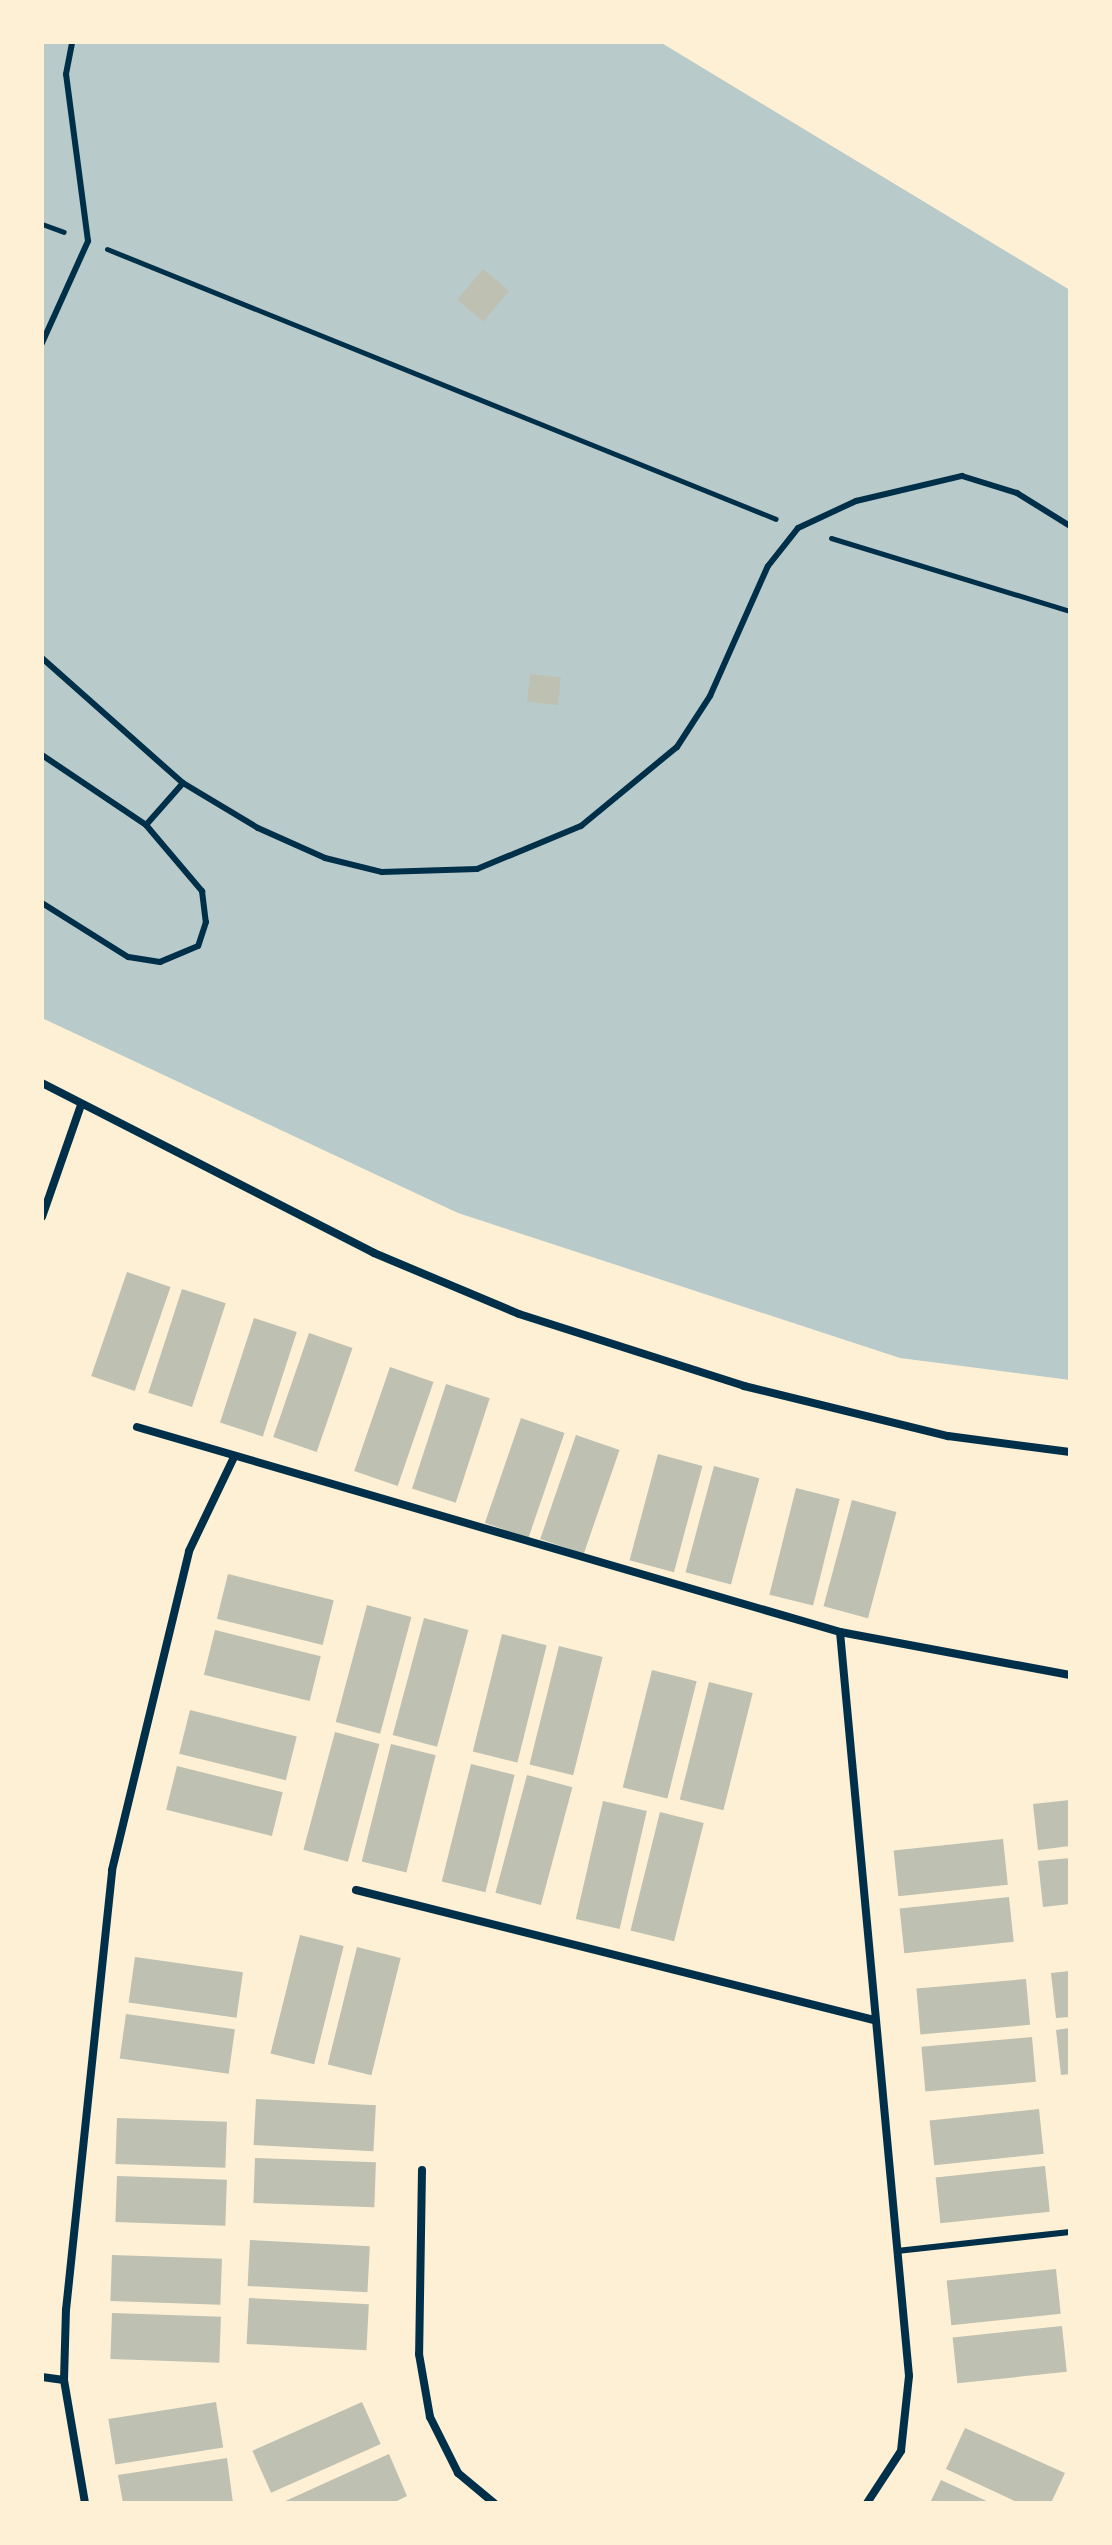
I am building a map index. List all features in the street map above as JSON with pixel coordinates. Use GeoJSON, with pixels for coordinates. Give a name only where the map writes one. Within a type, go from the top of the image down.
{"type":"FeatureCollection","features":[{"type":"Feature","properties":{"kind":"street"},"geometry":{"type":"LineString","coordinates":[[42,1083],[374,1253],[519,1314],[744,1386],[948,1436],[1070,1452]]}},
{"type":"Feature","properties":{"kind":"street"},"geometry":{"type":"LineString","coordinates":[[42,1217],[81,1105]]}},
{"type":"Feature","properties":{"kind":"street"},"geometry":{"type":"LineString","coordinates":[[137,1427],[840,1632],[1070,1675]]}},
{"type":"Feature","properties":{"kind":"street"},"geometry":{"type":"LineString","coordinates":[[85,2503],[64,2380],[112,1870],[189,1551],[234,1457]]}},
{"type":"Feature","properties":{"kind":"street"},"geometry":{"type":"LineString","coordinates":[[840,1632],[909,2376],[901,2451],[867,2503]]}},
{"type":"Feature","properties":{"kind":"street"},"geometry":{"type":"LineString","coordinates":[[356,1890],[874,2020]]}},
{"type":"Feature","properties":{"kind":"street"},"geometry":{"type":"LineString","coordinates":[[422,2170],[419,2354],[430,2417],[458,2473],[494,2503]]}},
{"type":"Feature","properties":{"kind":"street"},"geometry":{"type":"LineString","coordinates":[[42,2377],[64,2380]]}},
{"type":"Feature","properties":{"kind":"lane"},"geometry":{"type":"LineString","coordinates":[[42,343],[88,241],[66,74],[72,42]]}},
{"type":"Feature","properties":{"kind":"lane"},"geometry":{"type":"LineString","coordinates":[[42,658],[183,783],[325,858],[382,872],[477,869],[581,826],[677,747],[710,696],[768,566],[798,528],[856,501],[962,476],[1017,493],[1070,526]]}},
{"type":"Feature","properties":{"kind":"lane"},"geometry":{"type":"LineString","coordinates":[[42,755],[146,825],[202,891],[206,922],[198,946],[177,960],[128,957],[42,903]]}},
{"type":"Feature","properties":{"kind":"lane"},"geometry":{"type":"LineString","coordinates":[[146,825],[183,783]]}},
{"type":"Feature","properties":{"kind":"lane"},"geometry":{"type":"LineString","coordinates":[[897,2251],[1070,2232]]}},
{"type":"Feature","properties":{"kind":"path"},"geometry":{"type":"LineString","coordinates":[[42,224],[798,528],[1070,611]]}},
{"type":"Feature","properties":{"kind":"shaded area"},"geometry":{"type":"Polygon","coordinates":[[[42,42],[660,42],[1070,290],[1070,1380],[900,1358],[458,1213],[42,1018],[42,42]]]}},
{"type":"Feature","properties":{"kind":"building"},"geometry":{"type":"Polygon","coordinates":[[[483,269],[509,291],[483,321],[457,300],[483,269]]]}},
{"type":"Feature","properties":{"kind":"building"},"geometry":{"type":"Polygon","coordinates":[[[530,674],[561,677],[558,705],[527,702],[530,674]]]}},
{"type":"Feature","properties":{"kind":"building"},"geometry":{"type":"Polygon","coordinates":[[[127,1272],[170,1287],[135,1391],[91,1376],[127,1272]]]}},
{"type":"Feature","properties":{"kind":"building"},"geometry":{"type":"Polygon","coordinates":[[[182,1289],[226,1303],[192,1407],[148,1393],[182,1289]]]}},
{"type":"Feature","properties":{"kind":"building"},"geometry":{"type":"Polygon","coordinates":[[[254,1318],[297,1332],[263,1437],[220,1423],[254,1318]]]}},
{"type":"Feature","properties":{"kind":"building"},"geometry":{"type":"Polygon","coordinates":[[[309,1333],[352,1348],[317,1452],[273,1437],[309,1333]]]}},
{"type":"Feature","properties":{"kind":"building"},"geometry":{"type":"Polygon","coordinates":[[[390,1367],[433,1382],[398,1486],[354,1471],[390,1367]]]}},
{"type":"Feature","properties":{"kind":"building"},"geometry":{"type":"Polygon","coordinates":[[[446,1384],[490,1398],[456,1503],[412,1489],[446,1384]]]}},
{"type":"Feature","properties":{"kind":"building"},"geometry":{"type":"Polygon","coordinates":[[[521,1418],[564,1433],[528,1538],[485,1523],[521,1418]]]}},
{"type":"Feature","properties":{"kind":"building"},"geometry":{"type":"Polygon","coordinates":[[[576,1435],[619,1450],[584,1554],[540,1539],[576,1435]]]}},
{"type":"Feature","properties":{"kind":"building"},"geometry":{"type":"Polygon","coordinates":[[[658,1454],[702,1466],[674,1572],[630,1560],[658,1454]]]}},
{"type":"Feature","properties":{"kind":"building"},"geometry":{"type":"Polygon","coordinates":[[[714,1466],[759,1478],[731,1584],[686,1572],[714,1466]]]}},
{"type":"Feature","properties":{"kind":"building"},"geometry":{"type":"Polygon","coordinates":[[[796,1488],[840,1499],[813,1606],[769,1595],[796,1488]]]}},
{"type":"Feature","properties":{"kind":"building"},"geometry":{"type":"Polygon","coordinates":[[[852,1500],[896,1512],[868,1618],[824,1606],[852,1500]]]}},
{"type":"Feature","properties":{"kind":"building"},"geometry":{"type":"Polygon","coordinates":[[[228,1574],[334,1600],[323,1645],[217,1619],[228,1574]]]}},
{"type":"Feature","properties":{"kind":"building"},"geometry":{"type":"Polygon","coordinates":[[[367,1605],[411,1617],[380,1734],[336,1722],[367,1605]]]}},
{"type":"Feature","properties":{"kind":"building"},"geometry":{"type":"Polygon","coordinates":[[[424,1618],[468,1630],[437,1747],[393,1735],[424,1618]]]}},
{"type":"Feature","properties":{"kind":"building"},"geometry":{"type":"Polygon","coordinates":[[[215,1630],[321,1656],[310,1701],[204,1675],[215,1630]]]}},
{"type":"Feature","properties":{"kind":"building"},"geometry":{"type":"Polygon","coordinates":[[[502,1634],[547,1645],[517,1763],[473,1751],[502,1634]]]}},
{"type":"Feature","properties":{"kind":"building"},"geometry":{"type":"Polygon","coordinates":[[[559,1646],[603,1657],[573,1775],[529,1764],[559,1646]]]}},
{"type":"Feature","properties":{"kind":"building"},"geometry":{"type":"Polygon","coordinates":[[[652,1670],[697,1681],[667,1799],[623,1787],[652,1670]]]}},
{"type":"Feature","properties":{"kind":"building"},"geometry":{"type":"Polygon","coordinates":[[[709,1682],[753,1693],[723,1810],[680,1799],[709,1682]]]}},
{"type":"Feature","properties":{"kind":"building"},"geometry":{"type":"Polygon","coordinates":[[[190,1710],[297,1737],[286,1780],[179,1754],[190,1710]]]}},
{"type":"Feature","properties":{"kind":"building"},"geometry":{"type":"Polygon","coordinates":[[[335,1732],[379,1744],[348,1862],[303,1850],[335,1732]]]}},
{"type":"Feature","properties":{"kind":"building"},"geometry":{"type":"Polygon","coordinates":[[[391,1744],[436,1755],[406,1873],[362,1861],[391,1744]]]}},
{"type":"Feature","properties":{"kind":"building"},"geometry":{"type":"Polygon","coordinates":[[[471,1764],[515,1775],[485,1892],[442,1881],[471,1764]]]}},
{"type":"Feature","properties":{"kind":"building"},"geometry":{"type":"Polygon","coordinates":[[[177,1766],[283,1792],[272,1836],[166,1810],[177,1766]]]}},
{"type":"Feature","properties":{"kind":"building"},"geometry":{"type":"Polygon","coordinates":[[[527,1775],[572,1787],[541,1905],[495,1893],[527,1775]]]}},
{"type":"Feature","properties":{"kind":"building"},"geometry":{"type":"Polygon","coordinates":[[[1070,1800],[1070,1846],[1038,1850],[1033,1804],[1070,1800]]]}},
{"type":"Feature","properties":{"kind":"building"},"geometry":{"type":"Polygon","coordinates":[[[603,1801],[647,1811],[620,1929],[576,1919],[603,1801]]]}},
{"type":"Feature","properties":{"kind":"building"},"geometry":{"type":"Polygon","coordinates":[[[660,1812],[704,1823],[674,1941],[630,1930],[660,1812]]]}},
{"type":"Feature","properties":{"kind":"building"},"geometry":{"type":"Polygon","coordinates":[[[1003,1839],[1008,1885],[898,1896],[894,1850],[1003,1839]]]}},
{"type":"Feature","properties":{"kind":"building"},"geometry":{"type":"Polygon","coordinates":[[[1070,1858],[1070,1904],[1043,1907],[1038,1861],[1070,1858]]]}},
{"type":"Feature","properties":{"kind":"building"},"geometry":{"type":"Polygon","coordinates":[[[1009,1897],[1014,1942],[904,1953],[900,1908],[1009,1897]]]}},
{"type":"Feature","properties":{"kind":"building"},"geometry":{"type":"Polygon","coordinates":[[[300,1935],[344,1946],[314,2064],[270,2053],[300,1935]]]}},
{"type":"Feature","properties":{"kind":"building"},"geometry":{"type":"Polygon","coordinates":[[[357,1947],[401,1958],[371,2075],[328,2064],[357,1947]]]}},
{"type":"Feature","properties":{"kind":"building"},"geometry":{"type":"Polygon","coordinates":[[[135,1957],[243,1972],[237,2018],[129,2003],[135,1957]]]}},
{"type":"Feature","properties":{"kind":"building"},"geometry":{"type":"Polygon","coordinates":[[[1070,1971],[1070,2017],[1056,2018],[1051,1973],[1070,1971]]]}},
{"type":"Feature","properties":{"kind":"building"},"geometry":{"type":"Polygon","coordinates":[[[1026,1979],[1030,2025],[920,2034],[916,1989],[1026,1979]]]}},
{"type":"Feature","properties":{"kind":"building"},"geometry":{"type":"Polygon","coordinates":[[[126,2014],[235,2029],[229,2074],[120,2059],[126,2014]]]}},
{"type":"Feature","properties":{"kind":"building"},"geometry":{"type":"Polygon","coordinates":[[[1070,2028],[1070,2074],[1061,2075],[1056,2030],[1070,2028]]]}},
{"type":"Feature","properties":{"kind":"building"},"geometry":{"type":"Polygon","coordinates":[[[1032,2037],[1036,2082],[925,2092],[921,2047],[1032,2037]]]}},
{"type":"Feature","properties":{"kind":"building"},"geometry":{"type":"Polygon","coordinates":[[[256,2099],[376,2105],[373,2151],[254,2145],[256,2099]]]}},
{"type":"Feature","properties":{"kind":"building"},"geometry":{"type":"Polygon","coordinates":[[[1039,2109],[1044,2154],[934,2165],[930,2120],[1039,2109]]]}},
{"type":"Feature","properties":{"kind":"building"},"geometry":{"type":"Polygon","coordinates":[[[117,2118],[227,2122],[225,2168],[115,2164],[117,2118]]]}},
{"type":"Feature","properties":{"kind":"building"},"geometry":{"type":"Polygon","coordinates":[[[255,2158],[376,2162],[374,2207],[253,2203],[255,2158]]]}},
{"type":"Feature","properties":{"kind":"building"},"geometry":{"type":"Polygon","coordinates":[[[1045,2166],[1050,2212],[940,2223],[936,2177],[1045,2166]]]}},
{"type":"Feature","properties":{"kind":"building"},"geometry":{"type":"Polygon","coordinates":[[[117,2176],[227,2180],[225,2226],[115,2222],[117,2176]]]}},
{"type":"Feature","properties":{"kind":"building"},"geometry":{"type":"Polygon","coordinates":[[[250,2240],[370,2246],[367,2292],[248,2286],[250,2240]]]}},
{"type":"Feature","properties":{"kind":"building"},"geometry":{"type":"Polygon","coordinates":[[[112,2255],[222,2259],[220,2305],[110,2301],[112,2255]]]}},
{"type":"Feature","properties":{"kind":"building"},"geometry":{"type":"Polygon","coordinates":[[[1056,2269],[1061,2314],[951,2325],[947,2280],[1056,2269]]]}},
{"type":"Feature","properties":{"kind":"building"},"geometry":{"type":"Polygon","coordinates":[[[249,2298],[369,2304],[366,2350],[247,2344],[249,2298]]]}},
{"type":"Feature","properties":{"kind":"building"},"geometry":{"type":"Polygon","coordinates":[[[112,2313],[221,2317],[219,2363],[110,2359],[112,2313]]]}},
{"type":"Feature","properties":{"kind":"building"},"geometry":{"type":"Polygon","coordinates":[[[1062,2326],[1067,2372],[957,2383],[953,2337],[1062,2326]]]}},
{"type":"Feature","properties":{"kind":"building"},"geometry":{"type":"Polygon","coordinates":[[[216,2402],[223,2447],[116,2464],[108,2419],[216,2402]]]}},
{"type":"Feature","properties":{"kind":"building"},"geometry":{"type":"Polygon","coordinates":[[[362,2402],[381,2444],[271,2493],[252,2451],[362,2402]]]}},
{"type":"Feature","properties":{"kind":"building"},"geometry":{"type":"Polygon","coordinates":[[[965,2428],[1065,2473],[1051,2503],[1019,2503],[946,2469],[965,2428]]]}},
{"type":"Feature","properties":{"kind":"building"},"geometry":{"type":"Polygon","coordinates":[[[389,2454],[407,2496],[393,2503],[281,2503],[389,2454]]]}},
{"type":"Feature","properties":{"kind":"building"},"geometry":{"type":"Polygon","coordinates":[[[227,2458],[233,2503],[123,2503],[118,2475],[227,2458]]]}},
{"type":"Feature","properties":{"kind":"building"},"geometry":{"type":"Polygon","coordinates":[[[941,2480],[991,2503],[930,2503],[941,2480]]]}}]}
